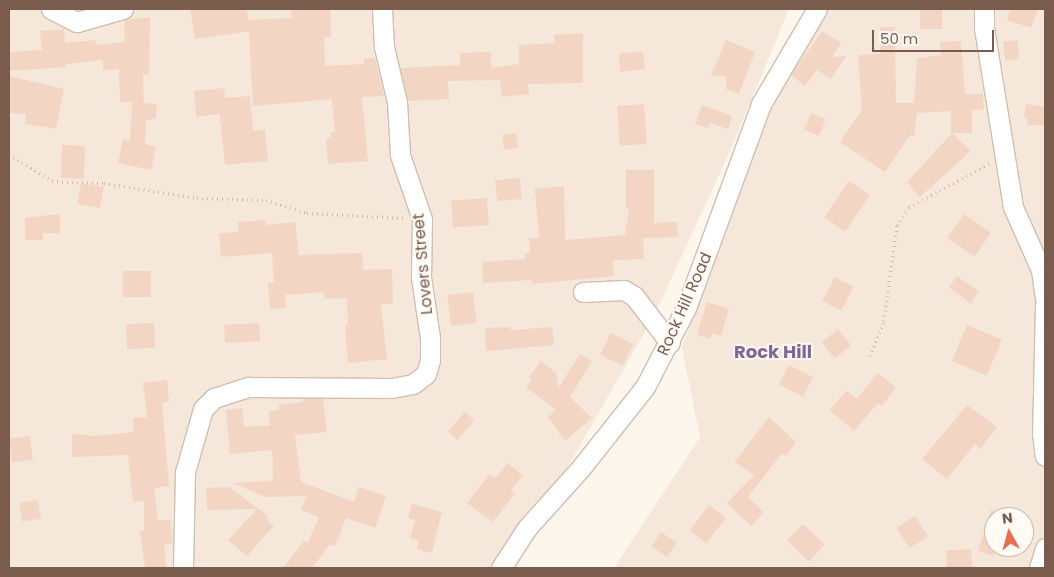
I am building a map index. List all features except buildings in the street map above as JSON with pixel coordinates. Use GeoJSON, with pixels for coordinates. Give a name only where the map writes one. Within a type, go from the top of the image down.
{"type":"FeatureCollection","features":[{"type":"Feature","properties":{"kind":"street"},"geometry":{"type":"LineString","coordinates":[[51,9],[78,22],[123,9]]}},
{"type":"Feature","properties":{"kind":"street","name":"Lovers Street"},"geometry":{"type":"LineString","coordinates":[[183,568],[185,472],[203,409],[214,398],[248,387],[392,388],[413,384],[426,374],[430,360],[430,338],[421,277],[422,219],[400,155],[397,102],[384,47],[382,9]]}},
{"type":"Feature","properties":{"kind":"street","name":"Rock Hill Road"},"geometry":{"type":"LineString","coordinates":[[501,568],[527,528],[580,469],[645,387],[670,343],[708,254],[761,104],[817,9]]}},
{"type":"Feature","properties":{"kind":"street"},"geometry":{"type":"LineString","coordinates":[[984,9],[984,28],[1002,156],[1013,207],[1041,270],[1045,297]]}},
{"type":"Feature","properties":{"kind":"street"},"geometry":{"type":"LineString","coordinates":[[583,292],[624,290],[634,296],[670,343]]}},
{"type":"Feature","properties":{"kind":"street"},"geometry":{"type":"LineString","coordinates":[[1045,305],[1042,433],[1045,456]]}},
{"type":"Feature","properties":{"kind":"street"},"geometry":{"type":"LineString","coordinates":[[1039,568],[1045,548]]}},
{"type":"Feature","properties":{"kind":"path"},"geometry":{"type":"LineString","coordinates":[[9,154],[52,180],[62,182],[104,183],[196,198],[266,200],[307,213],[422,219]]}},
{"type":"Feature","properties":{"kind":"path"},"geometry":{"type":"LineString","coordinates":[[870,356],[884,321],[897,225],[909,207],[1002,156]]}},
{"type":"Feature","properties":{"kind":"shaded area"},"geometry":{"type":"Polygon","coordinates":[[[9,9],[789,9],[730,151],[654,316],[510,568],[9,568],[9,9]]]}},
{"type":"Feature","properties":{"kind":"shaded area"},"geometry":{"type":"Polygon","coordinates":[[[819,9],[1045,9],[1045,568],[614,568],[700,437],[682,348],[767,100],[819,9]]]}},
{"type":"Feature","properties":{"kind":"district","name":"Rock Hill"},"geometry":{"type":"Point","coordinates":[773,352]}}]}
